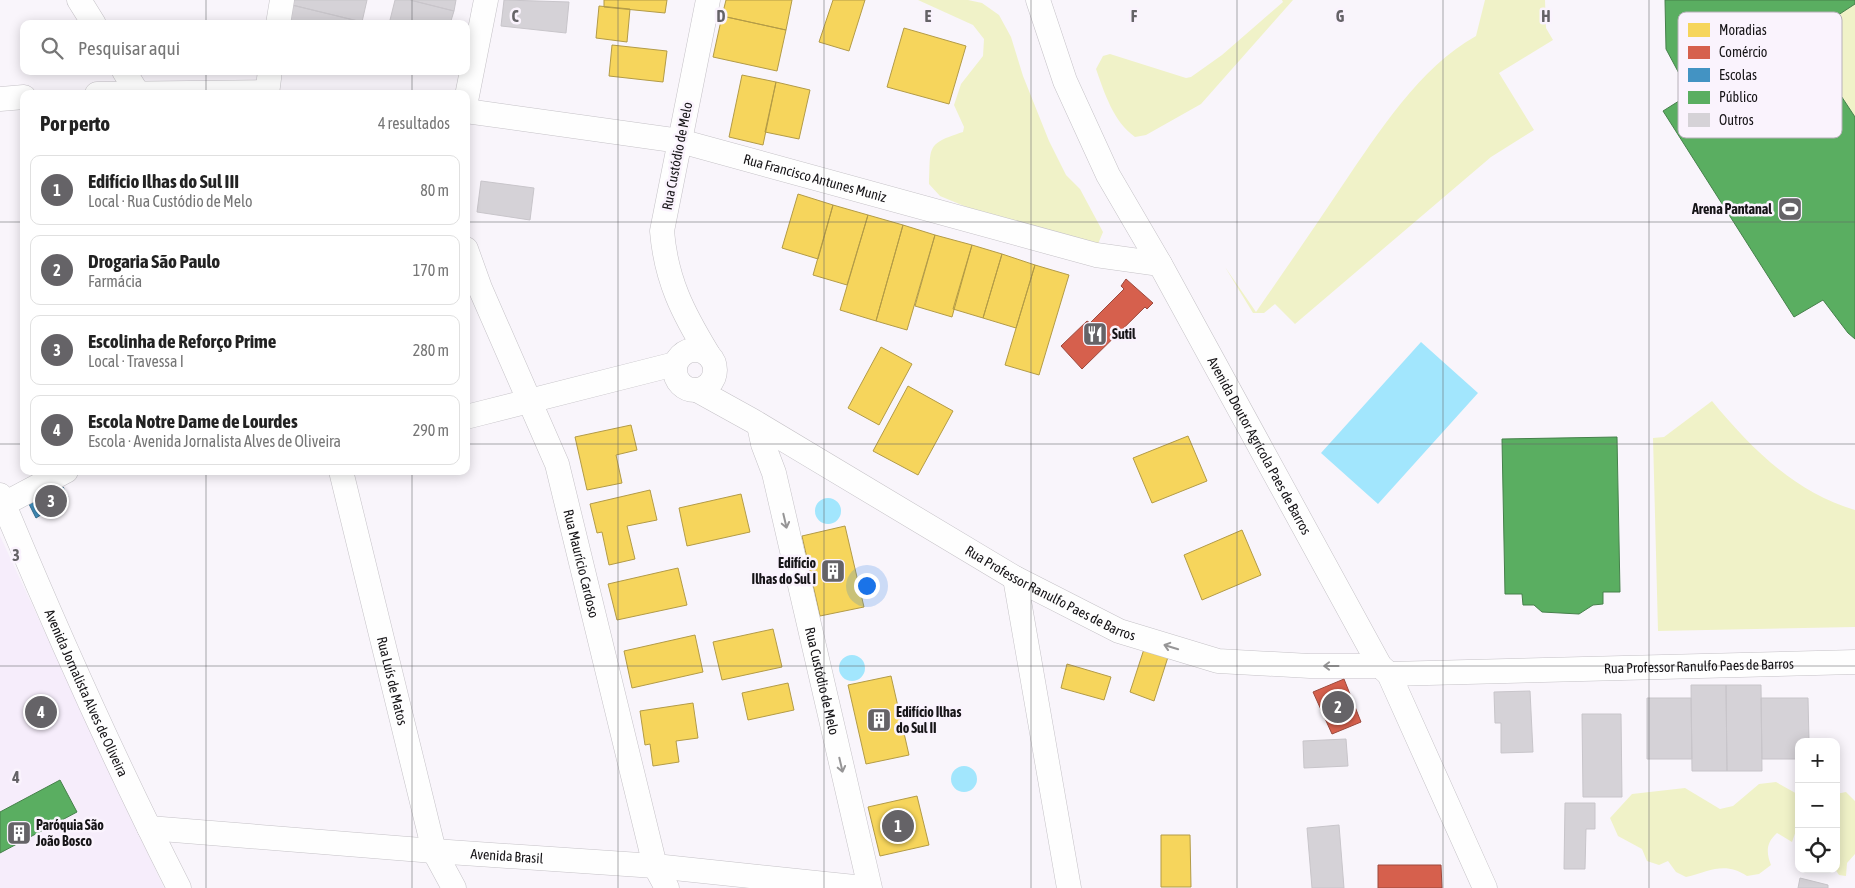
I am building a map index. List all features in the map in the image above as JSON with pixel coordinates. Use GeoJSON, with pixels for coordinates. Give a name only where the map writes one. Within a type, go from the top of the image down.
{"type":"FeatureCollection","features":[{"type":"Feature","properties":{"kind":"street"},"geometry":{"type":"LineString","coordinates":[[79,0],[92,20]]}},
{"type":"Feature","properties":{"kind":"street"},"geometry":{"type":"LineString","coordinates":[[279,20],[282,0]]}},
{"type":"Feature","properties":{"kind":"street"},"geometry":{"type":"LineString","coordinates":[[468,90],[486,0]]}},
{"type":"Feature","properties":{"kind":"street","name":"Rua Custódio de Melo"},"geometry":{"type":"LineString","coordinates":[[693,369],[682,310],[664,258],[662,231],[708,0]]}},
{"type":"Feature","properties":{"kind":"street","name":"Avenida Doutor Agrícola Paes de Barros"},"geometry":{"type":"LineString","coordinates":[[1032,2],[1065,81],[1108,175],[1160,264],[1385,670],[1485,888]]}},
{"type":"Feature","properties":{"kind":"street"},"geometry":{"type":"LineString","coordinates":[[126,75],[136,90]]}},
{"type":"Feature","properties":{"kind":"street"},"geometry":{"type":"LineString","coordinates":[[181,90],[268,86]]}},
{"type":"Feature","properties":{"kind":"street"},"geometry":{"type":"LineString","coordinates":[[0,98],[20,97]]}},
{"type":"Feature","properties":{"kind":"street","name":"Rua Francisco Antunes Muniz"},"geometry":{"type":"LineString","coordinates":[[470,112],[680,141],[1096,255],[1160,264]]}},
{"type":"Feature","properties":{"kind":"street","name":"Rua Maurício Cardoso"},"geometry":{"type":"LineString","coordinates":[[470,260],[480,288],[558,464],[648,827],[655,866],[667,888]]}},
{"type":"Feature","properties":{"kind":"street"},"geometry":{"type":"LineString","coordinates":[[470,416],[641,372],[693,369]]}},
{"type":"Feature","properties":{"kind":"street","name":"Rua Professor Ranulfo Paes de Barros"},"geometry":{"type":"LineString","coordinates":[[693,369],[756,423],[1015,578],[1119,631],[1218,661],[1385,670],[1543,670],[1855,662]]}},
{"type":"Feature","properties":{"kind":"street","name":"Rua Custódio de Melo"},"geometry":{"type":"LineString","coordinates":[[756,423],[774,473],[870,888]]}},
{"type":"Feature","properties":{"kind":"street"},"geometry":{"type":"LineString","coordinates":[[774,473],[781,452],[788,442]]}},
{"type":"Feature","properties":{"kind":"street"},"geometry":{"type":"LineString","coordinates":[[2,499],[57,475]]}},
{"type":"Feature","properties":{"kind":"street","name":"Rua Luís de Matos"},"geometry":{"type":"LineString","coordinates":[[343,475],[434,851],[454,888]]}},
{"type":"Feature","properties":{"kind":"street","name":"Avenida Jornalista Alves de Oliveira"},"geometry":{"type":"LineString","coordinates":[[2,499],[20,546],[149,828],[179,888]]}},
{"type":"Feature","properties":{"kind":"street"},"geometry":{"type":"LineString","coordinates":[[1015,578],[1069,888]]}},
{"type":"Feature","properties":{"kind":"street","name":"Avenida Brasil"},"geometry":{"type":"LineString","coordinates":[[149,828],[434,851],[655,866],[864,888]]}},
{"type":"Feature","properties":{"kind":"shaded area"},"geometry":{"type":"Polygon","coordinates":[[[0,536],[164,888],[0,888],[0,536]]]}},
{"type":"Feature","properties":{"kind":"green space"},"geometry":{"type":"Polygon","coordinates":[[[918,0],[968,0],[982,3],[999,15],[1011,37],[1023,76],[1049,141],[1066,175],[1080,189],[1103,232],[1098,244],[976,211],[940,196],[929,184],[932,149],[942,140],[963,132],[964,127],[954,105],[961,84],[983,56],[984,39],[973,25],[918,0]]]}},
{"type":"Feature","properties":{"kind":"green space"},"geometry":{"type":"Polygon","coordinates":[[[1282,0],[1293,0],[1201,104],[1146,135],[1135,137],[1127,131],[1115,115],[1096,69],[1103,56],[1110,54],[1186,78],[1191,77],[1222,55],[1283,2],[1282,0]]]}},
{"type":"Feature","properties":{"kind":"green space"},"geometry":{"type":"Polygon","coordinates":[[[1485,0],[1545,0],[1546,28],[1553,40],[1499,73],[1534,130],[1491,157],[1295,324],[1275,304],[1264,313],[1253,313],[1225,267],[1256,312],[1385,123],[1418,83],[1436,65],[1476,36],[1485,0]]]}},
{"type":"Feature","properties":{"kind":"green space"},"geometry":{"type":"Polygon","coordinates":[[[1855,4],[1855,117],[1842,97],[1842,12],[1855,4]]]}},
{"type":"Feature","properties":{"kind":"green space"},"geometry":{"type":"Polygon","coordinates":[[[1712,401],[1758,451],[1793,480],[1833,502],[1855,510],[1855,627],[1658,631],[1653,438],[1664,437],[1712,401]]]}},
{"type":"Feature","properties":{"kind":"green space"},"geometry":{"type":"Polygon","coordinates":[[[1776,782],[1795,793],[1795,833],[1792,842],[1777,833],[1773,837],[1768,848],[1771,865],[1759,874],[1747,876],[1739,871],[1724,868],[1686,877],[1676,872],[1668,861],[1659,865],[1647,861],[1642,849],[1618,836],[1610,818],[1632,794],[1685,788],[1720,809],[1733,806],[1759,784],[1776,782]]]}},
{"type":"Feature","properties":{"kind":"green space"},"geometry":{"type":"Polygon","coordinates":[[[1846,792],[1855,801],[1855,854],[1847,863],[1846,876],[1838,873],[1840,873],[1840,793],[1846,792]]]}},
{"type":"Feature","properties":{"kind":"water"},"geometry":{"type":"Polygon","coordinates":[[[1421,342],[1478,393],[1378,504],[1321,453],[1421,342]]]}},
{"type":"Feature","properties":{"kind":"water"},"geometry":{"type":"Polygon","coordinates":[[[828,498],[837,502],[841,511],[837,520],[828,524],[819,520],[815,511],[819,502],[828,498]]]}},
{"type":"Feature","properties":{"kind":"water"},"geometry":{"type":"Polygon","coordinates":[[[852,655],[861,659],[865,668],[861,677],[852,681],[843,677],[839,668],[843,659],[852,655]]]}},
{"type":"Feature","properties":{"kind":"water"},"geometry":{"type":"Polygon","coordinates":[[[964,766],[973,770],[977,779],[973,788],[964,792],[955,788],[951,779],[955,770],[964,766]]]}},
{"type":"Feature","properties":{"kind":"building: Moradias"},"geometry":{"type":"Polygon","coordinates":[[[604,0],[667,0],[665,13],[604,7],[604,0]]]}},
{"type":"Feature","properties":{"kind":"building: Moradias"},"geometry":{"type":"Polygon","coordinates":[[[726,0],[792,0],[786,30],[722,16],[726,0]]]}},
{"type":"Feature","properties":{"kind":"building: Moradias"},"geometry":{"type":"Polygon","coordinates":[[[833,0],[865,0],[849,51],[819,42],[833,0]]]}},
{"type":"Feature","properties":{"kind":"building: Moradias"},"geometry":{"type":"Polygon","coordinates":[[[599,6],[630,9],[627,42],[596,38],[599,6]]]}},
{"type":"Feature","properties":{"kind":"building: Moradias"},"geometry":{"type":"Polygon","coordinates":[[[722,16],[786,30],[777,71],[713,57],[722,16]]]}},
{"type":"Feature","properties":{"kind":"building: Moradias"},"geometry":{"type":"Polygon","coordinates":[[[904,28],[966,46],[949,104],[887,87],[904,28]]]}},
{"type":"Feature","properties":{"kind":"building: Moradias"},"geometry":{"type":"Polygon","coordinates":[[[612,45],[667,51],[663,82],[609,76],[612,45]]]}},
{"type":"Feature","properties":{"kind":"building: Moradias"},"geometry":{"type":"Polygon","coordinates":[[[742,75],[776,82],[763,145],[729,137],[742,75]]]}},
{"type":"Feature","properties":{"kind":"building: Moradias"},"geometry":{"type":"Polygon","coordinates":[[[776,82],[810,90],[799,139],[765,132],[776,82]]]}},
{"type":"Feature","properties":{"kind":"building: Moradias"},"geometry":{"type":"Polygon","coordinates":[[[798,194],[833,205],[818,259],[782,248],[798,194]]]}},
{"type":"Feature","properties":{"kind":"building: Moradias"},"geometry":{"type":"Polygon","coordinates":[[[833,205],[868,215],[847,285],[813,275],[833,205]]]}},
{"type":"Feature","properties":{"kind":"building: Moradias"},"geometry":{"type":"Polygon","coordinates":[[[868,215],[903,225],[876,321],[840,310],[868,215]]]}},
{"type":"Feature","properties":{"kind":"building: Moradias"},"geometry":{"type":"Polygon","coordinates":[[[903,225],[935,235],[907,330],[876,321],[903,225]]]}},
{"type":"Feature","properties":{"kind":"building: Moradias"},"geometry":{"type":"Polygon","coordinates":[[[935,235],[972,245],[952,317],[915,306],[935,235]]]}},
{"type":"Feature","properties":{"kind":"building: Moradias"},"geometry":{"type":"Polygon","coordinates":[[[972,245],[1002,254],[983,318],[953,309],[972,245]]]}},
{"type":"Feature","properties":{"kind":"building: Moradias"},"geometry":{"type":"Polygon","coordinates":[[[1002,254],[1035,265],[1016,328],[983,318],[1002,254]]]}},
{"type":"Feature","properties":{"kind":"building: Moradias"},"geometry":{"type":"Polygon","coordinates":[[[1035,265],[1069,275],[1039,375],[1005,365],[1035,265]]]}},
{"type":"Feature","properties":{"kind":"building: Moradias"},"geometry":{"type":"Polygon","coordinates":[[[881,347],[912,364],[879,425],[848,408],[881,347]]]}},
{"type":"Feature","properties":{"kind":"building: Moradias"},"geometry":{"type":"Polygon","coordinates":[[[908,386],[953,411],[918,475],[873,451],[908,386]]]}},
{"type":"Feature","properties":{"kind":"building: Moradias"},"geometry":{"type":"Polygon","coordinates":[[[631,425],[637,450],[616,455],[622,483],[587,490],[575,437],[631,425]]]}},
{"type":"Feature","properties":{"kind":"building: Moradias"},"geometry":{"type":"Polygon","coordinates":[[[1188,436],[1207,481],[1152,503],[1133,458],[1188,436]]]}},
{"type":"Feature","properties":{"kind":"building: Moradias"},"geometry":{"type":"Polygon","coordinates":[[[650,490],[657,520],[627,526],[635,559],[609,565],[602,532],[597,533],[590,504],[650,490]]]}},
{"type":"Feature","properties":{"kind":"building: Moradias"},"geometry":{"type":"Polygon","coordinates":[[[741,494],[750,532],[687,546],[679,508],[741,494]]]}},
{"type":"Feature","properties":{"kind":"building: Moradias","name":"Edifício Ilhas do Sul I"},"geometry":{"type":"Polygon","coordinates":[[[845,526],[864,607],[820,616],[802,536],[845,526]]]}},
{"type":"Feature","properties":{"kind":"building: Moradias"},"geometry":{"type":"Polygon","coordinates":[[[1242,530],[1261,575],[1202,600],[1184,555],[1242,530]]]}},
{"type":"Feature","properties":{"kind":"building: Moradias"},"geometry":{"type":"Polygon","coordinates":[[[678,568],[687,605],[617,620],[608,584],[678,568]]]}},
{"type":"Feature","properties":{"kind":"building: Moradias"},"geometry":{"type":"Polygon","coordinates":[[[773,629],[782,667],[722,680],[713,642],[773,629]]]}},
{"type":"Feature","properties":{"kind":"building: Moradias"},"geometry":{"type":"Polygon","coordinates":[[[695,635],[703,672],[632,688],[624,651],[695,635]]]}},
{"type":"Feature","properties":{"kind":"building: Moradias"},"geometry":{"type":"Polygon","coordinates":[[[1144,649],[1168,657],[1154,701],[1130,692],[1144,649]]]}},
{"type":"Feature","properties":{"kind":"building: Moradias"},"geometry":{"type":"Polygon","coordinates":[[[1067,664],[1111,677],[1104,700],[1061,688],[1067,664]]]}},
{"type":"Feature","properties":{"kind":"building: Moradias","name":"Edifício Ilhas do Sul II"},"geometry":{"type":"Polygon","coordinates":[[[891,676],[909,755],[866,764],[848,685],[891,676]]]}},
{"type":"Feature","properties":{"kind":"building: Moradias"},"geometry":{"type":"Polygon","coordinates":[[[788,683],[794,710],[748,720],[742,693],[788,683]]]}},
{"type":"Feature","properties":{"kind":"building: Moradias"},"geometry":{"type":"Polygon","coordinates":[[[693,703],[698,738],[676,741],[679,762],[653,766],[650,744],[645,745],[640,711],[693,703]]]}},
{"type":"Feature","properties":{"kind":"building: Moradias"},"geometry":{"type":"Polygon","coordinates":[[[917,796],[929,845],[880,856],[868,807],[917,796]]]}},
{"type":"Feature","properties":{"kind":"building: Moradias"},"geometry":{"type":"Polygon","coordinates":[[[1161,835],[1190,835],[1191,887],[1161,887],[1161,835]]]}},
{"type":"Feature","properties":{"kind":"building: Comércio","name":"Sutil"},"geometry":{"type":"Polygon","coordinates":[[[1126,279],[1153,303],[1147,309],[1145,307],[1082,369],[1061,346],[1087,321],[1090,323],[1124,289],[1121,286],[1126,279]]]}},
{"type":"Feature","properties":{"kind":"building: Comércio"},"geometry":{"type":"Polygon","coordinates":[[[1344,679],[1361,722],[1332,734],[1313,692],[1344,679]]]}},
{"type":"Feature","properties":{"kind":"building: Comércio"},"geometry":{"type":"Polygon","coordinates":[[[1378,865],[1441,865],[1442,888],[1378,888],[1378,865]]]}},
{"type":"Feature","properties":{"kind":"building: Escolas"},"geometry":{"type":"Polygon","coordinates":[[[63,487],[68,497],[53,514],[50,509],[36,518],[29,504],[63,487]]]}},
{"type":"Feature","properties":{"kind":"building: Público"},"geometry":{"type":"Polygon","coordinates":[[[1665,0],[1855,0],[1855,4],[1842,12],[1678,12],[1678,72],[1666,49],[1665,0]]]}},
{"type":"Feature","properties":{"kind":"building: Público"},"geometry":{"type":"Polygon","coordinates":[[[1842,97],[1855,117],[1855,339],[1848,333],[1823,300],[1794,317],[1680,138],[1842,138],[1842,97]]]}},
{"type":"Feature","properties":{"kind":"building: Público"},"geometry":{"type":"Polygon","coordinates":[[[1678,102],[1678,135],[1663,111],[1678,102]]]}},
{"type":"Feature","properties":{"kind":"building: Público"},"geometry":{"type":"Polygon","coordinates":[[[1617,437],[1620,592],[1603,592],[1603,604],[1593,605],[1579,614],[1542,612],[1534,605],[1523,605],[1522,594],[1505,594],[1502,439],[1617,437]]]}},
{"type":"Feature","properties":{"kind":"building: Público","name":"Paróquia São João Bosco"},"geometry":{"type":"Polygon","coordinates":[[[60,780],[77,812],[0,853],[0,812],[60,780]]]}},
{"type":"Feature","properties":{"kind":"building: Outros"},"geometry":{"type":"Polygon","coordinates":[[[294,0],[367,0],[362,20],[354,20],[292,5],[294,0]]]}},
{"type":"Feature","properties":{"kind":"building: Outros"},"geometry":{"type":"Polygon","coordinates":[[[395,0],[410,0],[454,11],[451,20],[390,20],[395,0]]]}},
{"type":"Feature","properties":{"kind":"building: Outros"},"geometry":{"type":"Polygon","coordinates":[[[410,0],[456,0],[454,11],[410,0]]]}},
{"type":"Feature","properties":{"kind":"building: Outros"},"geometry":{"type":"Polygon","coordinates":[[[504,0],[569,2],[566,33],[501,26],[504,0]]]}},
{"type":"Feature","properties":{"kind":"building: Outros"},"geometry":{"type":"Polygon","coordinates":[[[292,5],[354,20],[289,20],[292,5]]]}},
{"type":"Feature","properties":{"kind":"building: Outros"},"geometry":{"type":"Polygon","coordinates":[[[481,181],[534,188],[530,220],[477,212],[481,181]]]}},
{"type":"Feature","properties":{"kind":"building: Outros"},"geometry":{"type":"Polygon","coordinates":[[[1691,685],[1726,685],[1727,771],[1692,771],[1691,685]]]}},
{"type":"Feature","properties":{"kind":"building: Outros"},"geometry":{"type":"Polygon","coordinates":[[[1726,685],[1761,685],[1762,771],[1727,771],[1726,685]]]}},
{"type":"Feature","properties":{"kind":"building: Outros"},"geometry":{"type":"Polygon","coordinates":[[[1530,691],[1533,752],[1501,753],[1501,723],[1495,723],[1494,692],[1530,691]]]}},
{"type":"Feature","properties":{"kind":"building: Outros"},"geometry":{"type":"Polygon","coordinates":[[[1647,698],[1691,698],[1692,759],[1647,759],[1647,698]]]}},
{"type":"Feature","properties":{"kind":"building: Outros"},"geometry":{"type":"Polygon","coordinates":[[[1761,698],[1808,698],[1809,738],[1795,738],[1795,759],[1762,759],[1761,698]]]}},
{"type":"Feature","properties":{"kind":"building: Outros"},"geometry":{"type":"Polygon","coordinates":[[[1582,714],[1621,714],[1622,797],[1583,797],[1582,714]]]}},
{"type":"Feature","properties":{"kind":"building: Outros"},"geometry":{"type":"Polygon","coordinates":[[[1346,739],[1348,766],[1304,768],[1303,741],[1346,739]]]}},
{"type":"Feature","properties":{"kind":"building: Outros"},"geometry":{"type":"Polygon","coordinates":[[[1565,803],[1595,803],[1595,829],[1586,829],[1585,869],[1564,869],[1565,803]]]}},
{"type":"Feature","properties":{"kind":"building: Outros"},"geometry":{"type":"Polygon","coordinates":[[[1339,825],[1344,888],[1312,888],[1307,828],[1339,825]]]}},
{"type":"Feature","properties":{"kind":"building: Outros"},"geometry":{"type":"Polygon","coordinates":[[[1800,878],[1828,885],[1828,888],[1798,888],[1800,878]]]}},
{"type":"Feature","properties":{"kind":"place","name":"Arena Pantanal"},"geometry":{"type":"Point","coordinates":[1790,209]}},
{"type":"Feature","properties":{"kind":"place","name":"Sutil"},"geometry":{"type":"Point","coordinates":[1095,334]}},
{"type":"Feature","properties":{"kind":"place","name":"Escolinha de Reforço Prime"},"geometry":{"type":"Point","coordinates":[51,501]}},
{"type":"Feature","properties":{"kind":"place","name":"Edifício Ilhas do Sul I"},"geometry":{"type":"Point","coordinates":[833,571]}},
{"type":"Feature","properties":{"kind":"place","name":"Drogaria São Paulo"},"geometry":{"type":"Point","coordinates":[1338,707]}},
{"type":"Feature","properties":{"kind":"place","name":"Escola Notre Dame de Lourdes"},"geometry":{"type":"Point","coordinates":[41,712]}},
{"type":"Feature","properties":{"kind":"place","name":"Edifício Ilhas do Sul II"},"geometry":{"type":"Point","coordinates":[879,720]}},
{"type":"Feature","properties":{"kind":"place","name":"Edifício Ilhas do Sul III"},"geometry":{"type":"Point","coordinates":[898,826]}},
{"type":"Feature","properties":{"kind":"place","name":"Paróquia São João Bosco"},"geometry":{"type":"Point","coordinates":[19,833]}}]}
